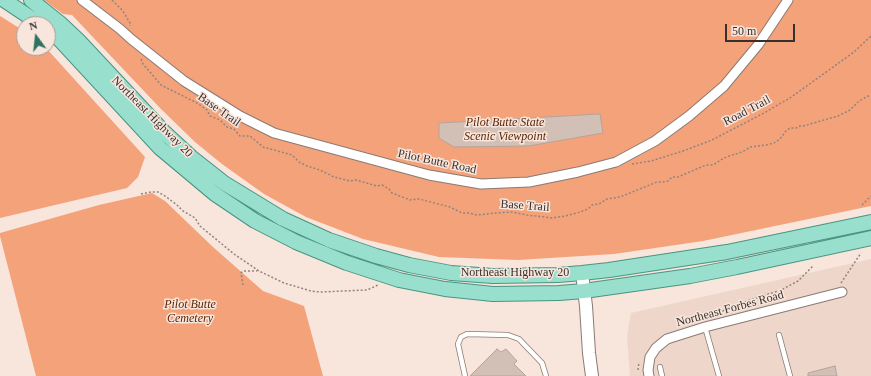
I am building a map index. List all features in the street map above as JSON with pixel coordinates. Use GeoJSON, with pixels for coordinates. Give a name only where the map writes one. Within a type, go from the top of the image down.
{"type":"FeatureCollection","features":[{"type":"Feature","properties":{"kind":"main road"},"geometry":{"type":"LineString","coordinates":[[4,0],[28,16]]}},
{"type":"Feature","properties":{"kind":"main road","name":"Northeast Highway 20"},"geometry":{"type":"LineString","coordinates":[[31,0],[78,40],[165,133],[191,157],[224,183],[283,219],[329,240],[376,256],[409,265],[451,273],[493,276],[582,273],[727,252],[871,222]]}},
{"type":"Feature","properties":{"kind":"main road","name":"Northeast Highway 20"},"geometry":{"type":"LineString","coordinates":[[56,37],[160,148],[215,194],[255,221],[296,242],[347,263],[399,280],[445,289],[493,294],[584,291],[690,276],[871,238]]}},
{"type":"Feature","properties":{"kind":"main road"},"geometry":{"type":"LineString","coordinates":[[582,273],[592,376]]}},
{"type":"Feature","properties":{"kind":"street","name":"Pilot Butte Road"},"geometry":{"type":"LineString","coordinates":[[82,0],[184,80],[240,116],[274,133],[429,175],[481,184],[529,182],[578,172],[616,162],[655,141],[689,116],[724,86],[758,45],[788,0]]}},
{"type":"Feature","properties":{"kind":"street","name":"Northeast Forbes Road"},"geometry":{"type":"LineString","coordinates":[[649,376],[648,370],[650,357],[656,348],[667,339],[841,288]]}},
{"type":"Feature","properties":{"kind":"lane"},"geometry":{"type":"LineString","coordinates":[[705,328],[719,376]]}},
{"type":"Feature","properties":{"kind":"lane"},"geometry":{"type":"LineString","coordinates":[[465,376],[458,344],[461,337],[467,334],[508,336],[519,339],[542,363],[546,376]]}},
{"type":"Feature","properties":{"kind":"lane"},"geometry":{"type":"LineString","coordinates":[[779,335],[790,376]]}},
{"type":"Feature","properties":{"kind":"lane"},"geometry":{"type":"LineString","coordinates":[[660,367],[662,376]]}},
{"type":"Feature","properties":{"kind":"path"},"geometry":{"type":"LineString","coordinates":[[112,0],[123,11],[130,23]]}},
{"type":"Feature","properties":{"kind":"path","name":"Road Trail"},"geometry":{"type":"LineString","coordinates":[[616,162],[623,166],[651,161],[712,140],[790,98],[854,52],[871,36]]}},
{"type":"Feature","properties":{"kind":"path","name":"Base Trail"},"geometry":{"type":"LineString","coordinates":[[140,56],[143,64],[161,85],[197,103],[207,110],[210,116],[220,120],[227,127],[234,129],[240,136],[250,136],[263,147],[292,155],[299,162],[334,177],[350,181],[356,180],[377,186],[382,185],[389,189],[392,193],[410,200],[419,200],[450,207],[462,213],[477,215],[496,212],[512,212],[552,218],[580,212],[607,199],[620,197],[657,182],[668,181],[672,177],[678,177],[706,165],[714,165],[724,158],[740,153],[750,147],[766,145],[774,142],[780,139],[790,128],[796,128],[838,116],[850,110],[859,101],[871,96]]}},
{"type":"Feature","properties":{"kind":"path"},"geometry":{"type":"LineString","coordinates":[[141,194],[158,192],[165,196],[183,211],[195,218],[200,226],[220,243],[259,272],[284,283],[311,291],[320,292],[367,290],[379,284]]}},
{"type":"Feature","properties":{"kind":"path"},"geometry":{"type":"LineString","coordinates":[[862,205],[871,196]]}},
{"type":"Feature","properties":{"kind":"path"},"geometry":{"type":"LineString","coordinates":[[841,288],[862,250]]}},
{"type":"Feature","properties":{"kind":"path"},"geometry":{"type":"LineString","coordinates":[[243,286],[241,273],[243,270],[259,272]]}},
{"type":"Feature","properties":{"kind":"path"},"geometry":{"type":"LineString","coordinates":[[737,306],[742,307]]}},
{"type":"Feature","properties":{"kind":"shaded area"},"geometry":{"type":"Polygon","coordinates":[[[871,259],[871,376],[630,376],[627,336],[631,313],[871,259]]]}},
{"type":"Feature","properties":{"kind":"green space","name":"Pilot Butte State Scenic Viewpoint"},"geometry":{"type":"Polygon","coordinates":[[[44,0],[871,0],[871,206],[703,241],[614,254],[518,260],[439,257],[363,239],[306,217],[264,194],[222,164],[195,142],[160,108],[72,15],[63,14],[44,0]]]}},
{"type":"Feature","properties":{"kind":"green space"},"geometry":{"type":"Polygon","coordinates":[[[0,16],[16,26],[16,56],[53,56],[145,157],[138,177],[127,188],[0,218],[0,16]]]}},
{"type":"Feature","properties":{"kind":"green space","name":"Pilot Butte Cemetery"},"geometry":{"type":"Polygon","coordinates":[[[152,193],[165,201],[213,247],[263,291],[304,306],[323,376],[36,376],[0,233],[99,205],[152,193]]]}},
{"type":"Feature","properties":{"kind":"building"},"geometry":{"type":"Polygon","coordinates":[[[600,114],[603,133],[529,146],[454,147],[439,138],[439,123],[600,114]]]}},
{"type":"Feature","properties":{"kind":"building"},"geometry":{"type":"Polygon","coordinates":[[[497,349],[501,352],[506,349],[517,361],[514,364],[526,376],[470,376],[497,349]]]}},
{"type":"Feature","properties":{"kind":"building"},"geometry":{"type":"Polygon","coordinates":[[[835,366],[837,376],[808,376],[808,373],[835,366]]]}}]}
